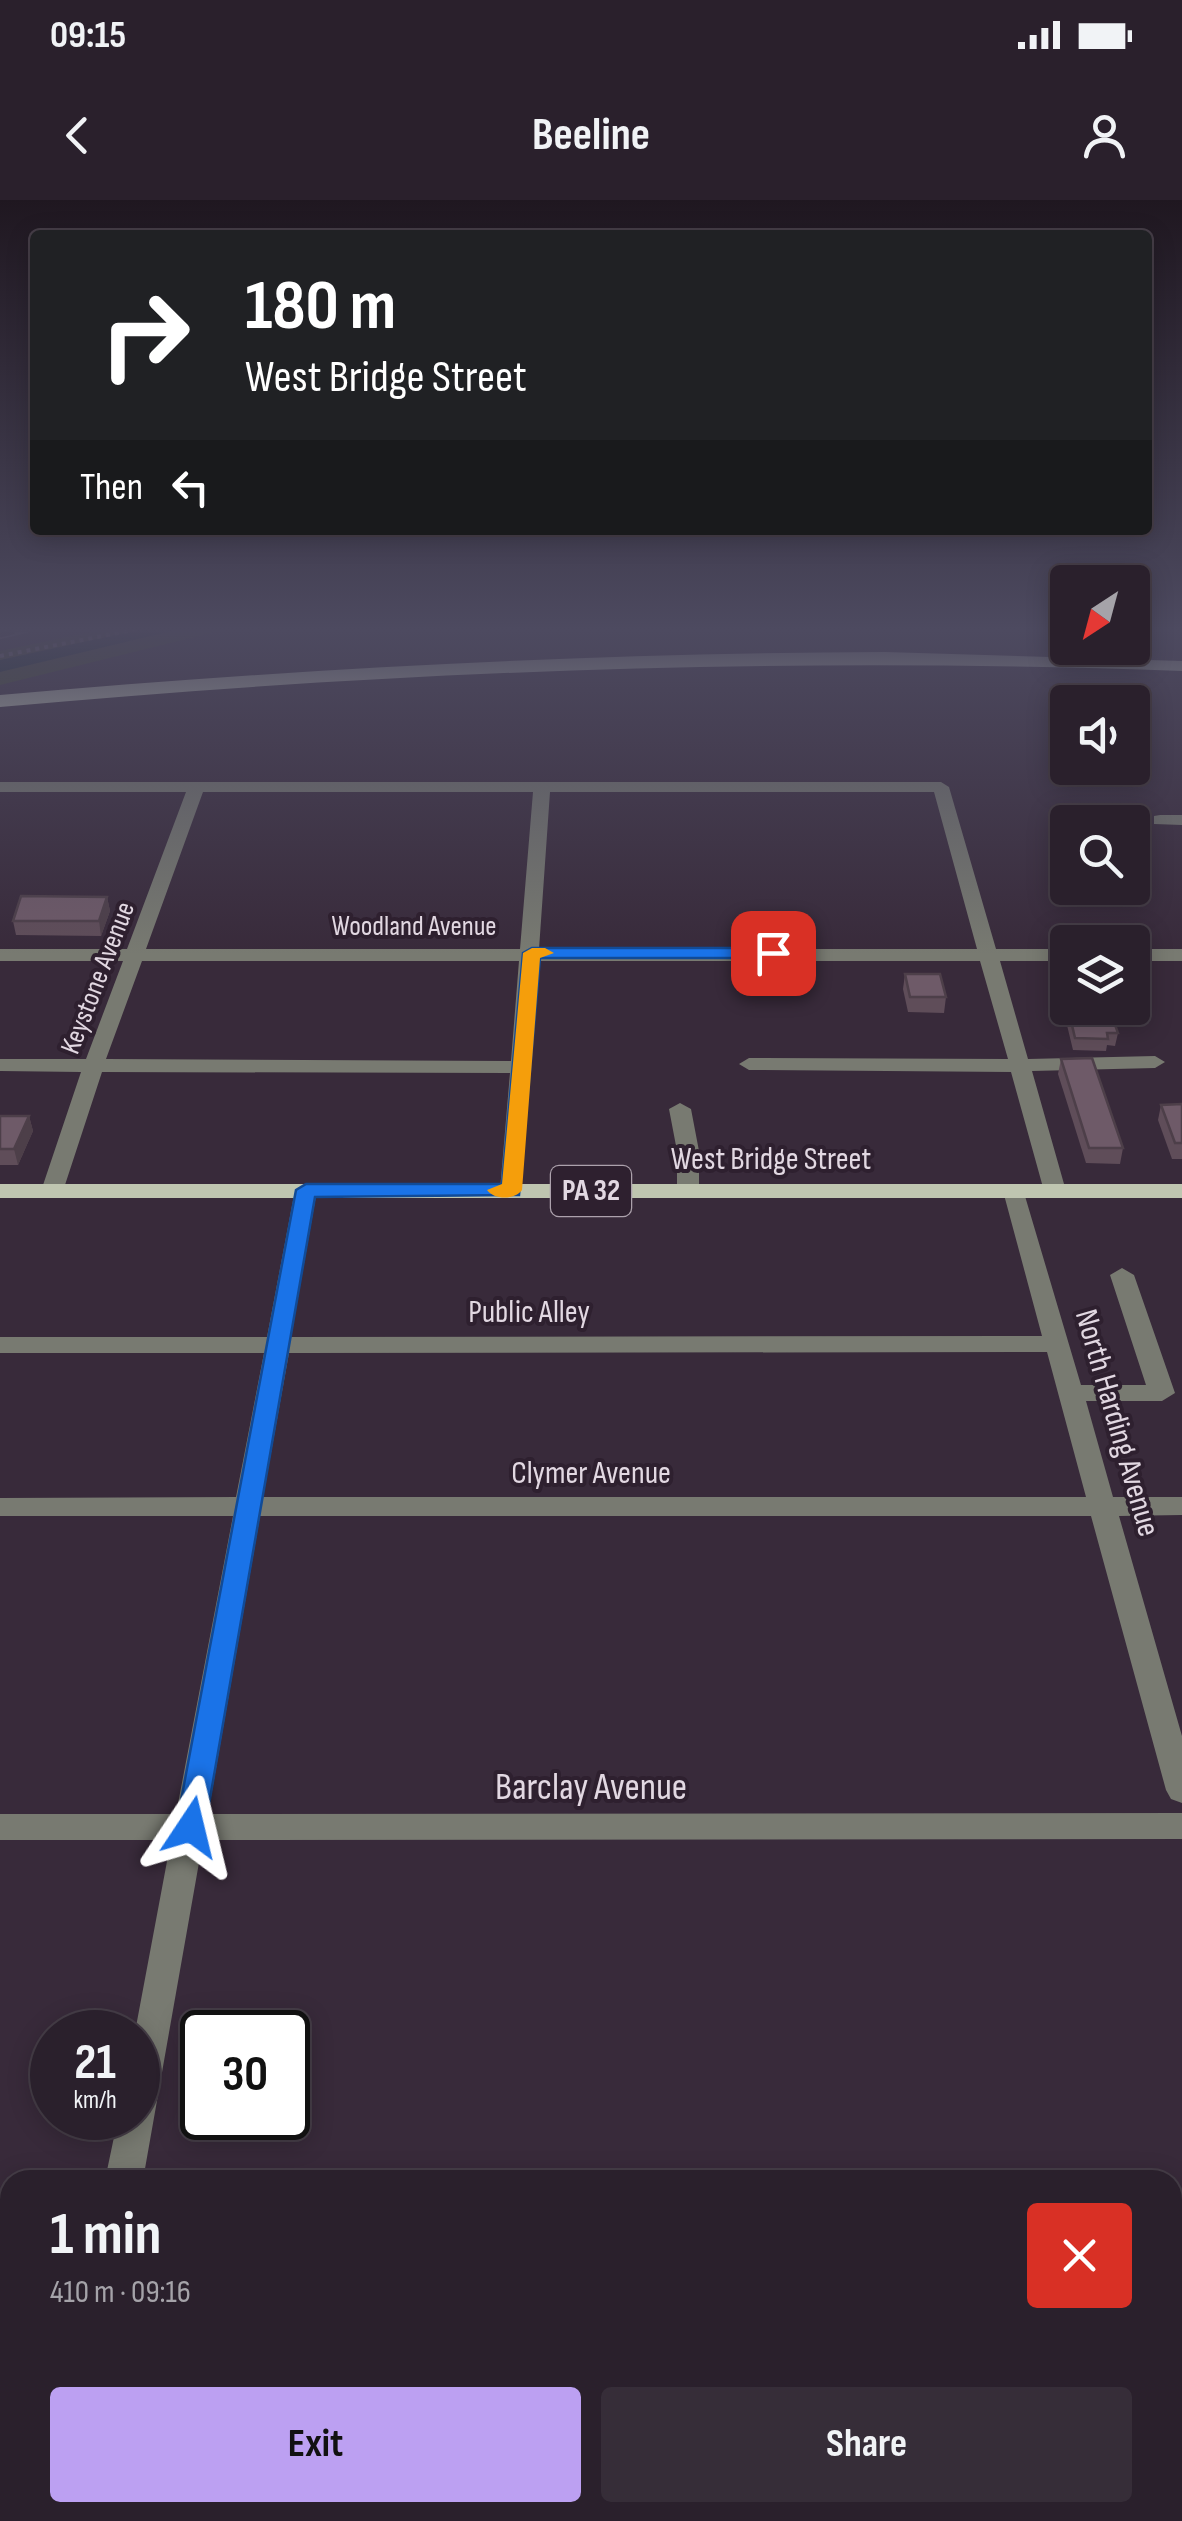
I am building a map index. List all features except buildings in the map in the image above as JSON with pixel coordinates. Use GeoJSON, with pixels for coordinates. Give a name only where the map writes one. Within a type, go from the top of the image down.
{"type":"FeatureCollection","features":[{"type":"Feature","properties":{"kind":"main road","name":"West Bridge Street"},"geometry":{"type":"LineString","coordinates":[[0,1191],[1182,1191]]}},
{"type":"Feature","properties":{"kind":"street"},"geometry":{"type":"LineString","coordinates":[[0,786],[941,787],[1055,1192]]}},
{"type":"Feature","properties":{"kind":"street","name":"Keystone Avenue"},"geometry":{"type":"LineString","coordinates":[[52,1191],[94,1064],[198,786]]}},
{"type":"Feature","properties":{"kind":"street"},"geometry":{"type":"LineString","coordinates":[[512,1190],[542,786]]}},
{"type":"Feature","properties":{"kind":"street"},"geometry":{"type":"LineString","coordinates":[[1160,820],[1182,820]]}},
{"type":"Feature","properties":{"kind":"street","name":"Woodland Avenue"},"geometry":{"type":"LineString","coordinates":[[0,954],[1050,955]]}},
{"type":"Feature","properties":{"kind":"street"},"geometry":{"type":"LineString","coordinates":[[1150,955],[1182,955]]}},
{"type":"Feature","properties":{"kind":"street"},"geometry":{"type":"LineString","coordinates":[[748,1064],[991,1066],[1155,1062]]}},
{"type":"Feature","properties":{"kind":"street"},"geometry":{"type":"LineString","coordinates":[[0,1065],[519,1067]]}},
{"type":"Feature","properties":{"kind":"street"},"geometry":{"type":"LineString","coordinates":[[680,1109],[688,1151],[688,1191]]}},
{"type":"Feature","properties":{"kind":"street"},"geometry":{"type":"LineString","coordinates":[[157,2010],[306,1190]]}},
{"type":"Feature","properties":{"kind":"street","name":"North Harding Avenue"},"geometry":{"type":"LineString","coordinates":[[1014,1192],[1182,1790]]}},
{"type":"Feature","properties":{"kind":"street"},"geometry":{"type":"LineString","coordinates":[[1072,1393],[1162,1393],[1122,1275]]}},
{"type":"Feature","properties":{"kind":"street","name":"Public Alley"},"geometry":{"type":"LineString","coordinates":[[0,1345],[1058,1344]]}},
{"type":"Feature","properties":{"kind":"street","name":"Clymer Avenue"},"geometry":{"type":"LineString","coordinates":[[0,1507],[1182,1506]]}},
{"type":"Feature","properties":{"kind":"street","name":"Barclay Avenue"},"geometry":{"type":"LineString","coordinates":[[0,1827],[1182,1826]]}},
{"type":"Feature","properties":{"kind":"street"},"geometry":{"type":"LineString","coordinates":[[126,2170],[132,2140]]}},
{"type":"Feature","properties":{"kind":"slow traffic"},"geometry":{"type":"LineString","coordinates":[[497,1190],[512,1190],[518,1080],[532,953],[545,953]]}},
{"type":"Feature","properties":{"kind":"route"},"geometry":{"type":"LineString","coordinates":[[191,1827],[306,1190],[512,1190],[518,1080],[532,953],[773,953]]}}]}
